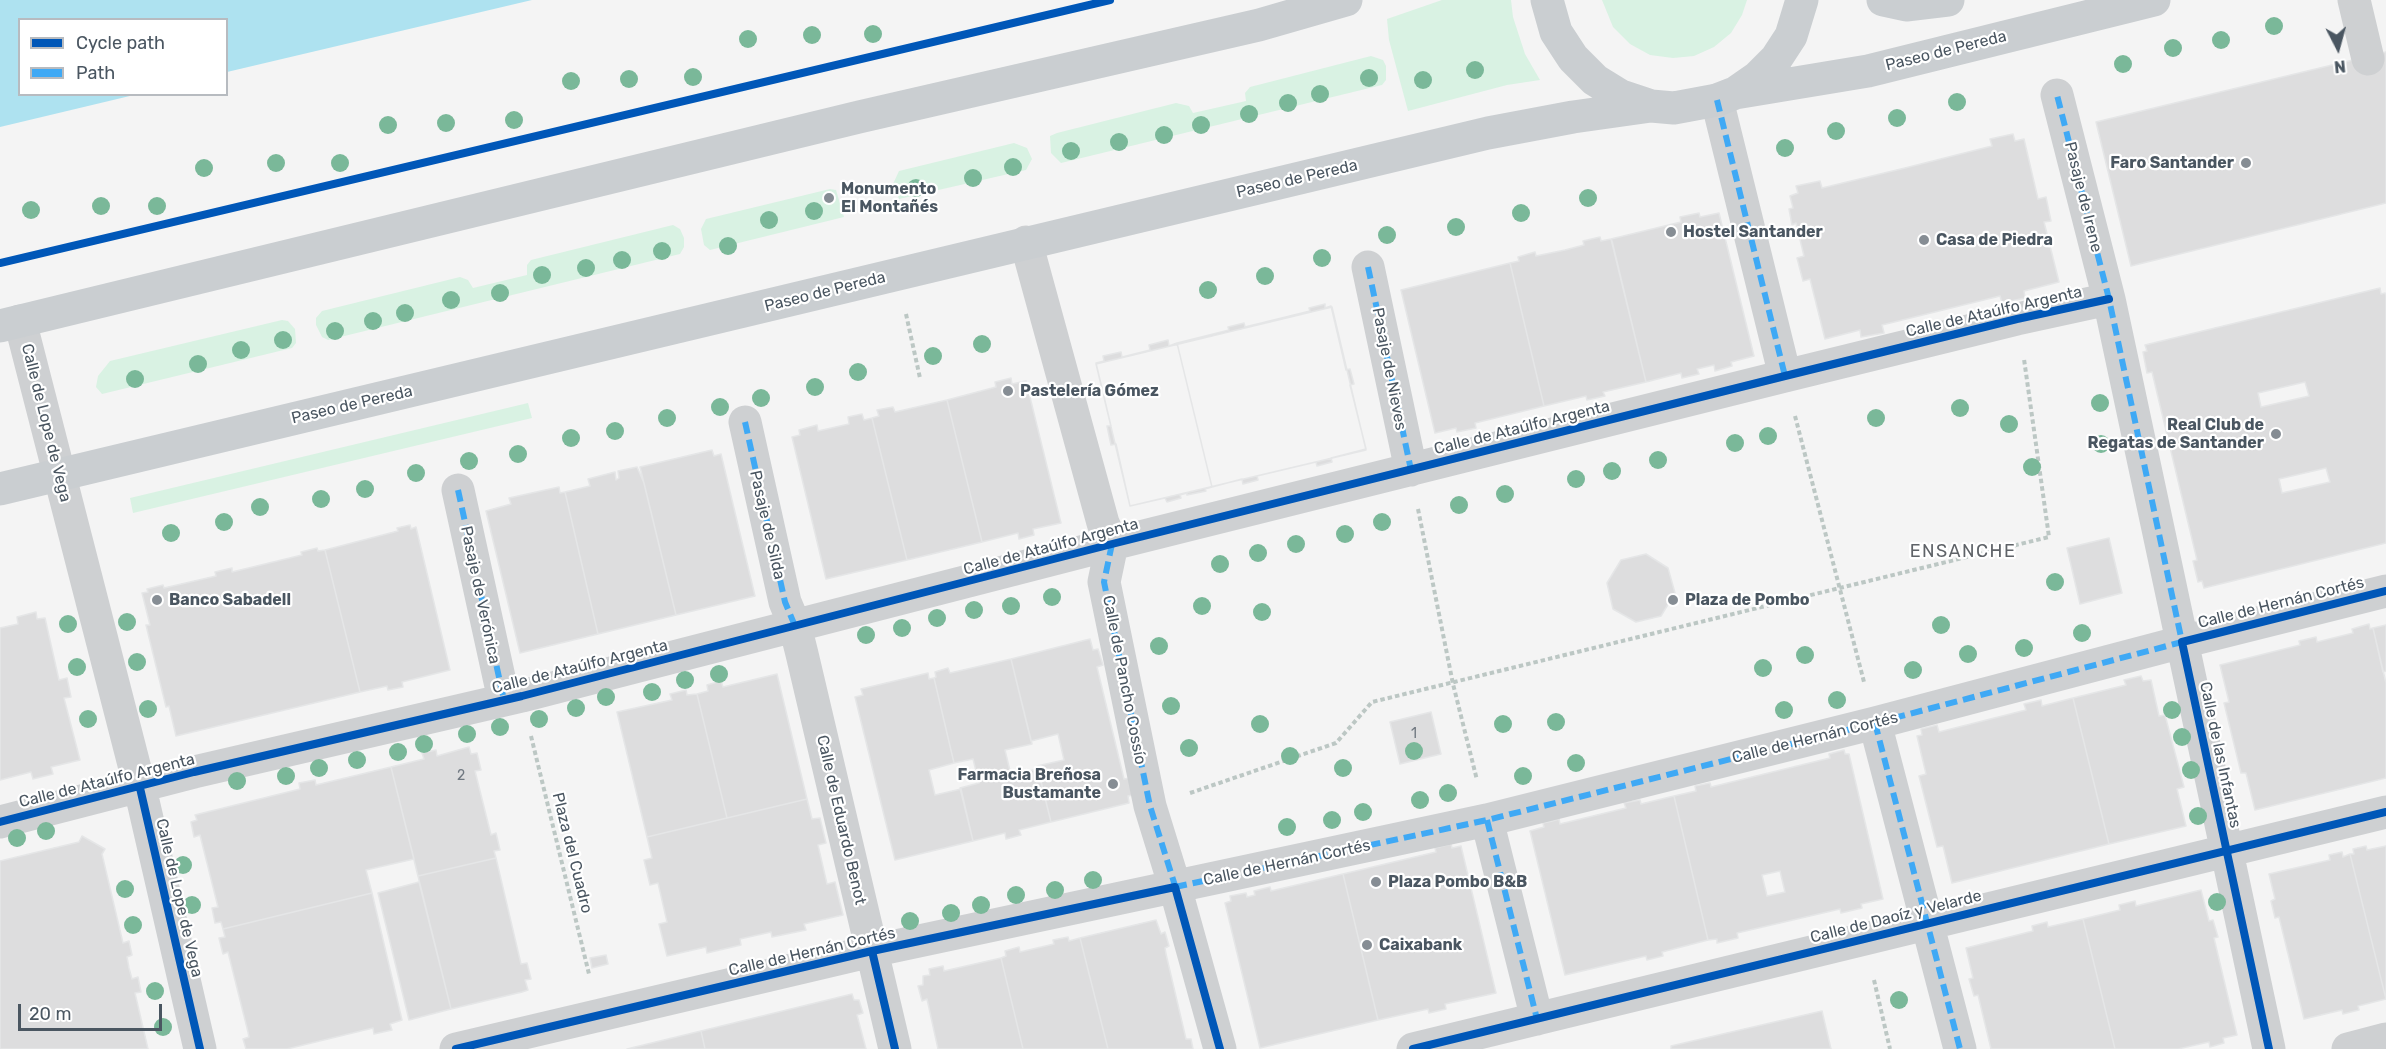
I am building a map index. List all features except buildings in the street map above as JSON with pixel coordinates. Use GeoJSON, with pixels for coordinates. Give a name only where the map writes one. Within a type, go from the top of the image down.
{"type":"FeatureCollection","features":[{"type":"Feature","properties":{"kind":"main road"},"geometry":{"type":"LineString","coordinates":[[10,324],[859,117],[1259,25],[1346,0]]}},
{"type":"Feature","properties":{"kind":"main road"},"geometry":{"type":"LineString","coordinates":[[1547,0],[1556,32],[1573,58],[1595,80],[1621,96],[1651,106]]}},
{"type":"Feature","properties":{"kind":"main road"},"geometry":{"type":"LineString","coordinates":[[1726,96],[1758,77],[1776,58],[1791,36],[1802,0]]}},
{"type":"Feature","properties":{"kind":"main road"},"geometry":{"type":"LineString","coordinates":[[1883,0],[1906,5],[1948,0]]}},
{"type":"Feature","properties":{"kind":"main road","name":"Paseo de Pereda"},"geometry":{"type":"LineString","coordinates":[[0,489],[723,318],[1026,242],[1488,133],[1651,106],[1674,108],[1726,96],[1868,71],[2154,0]]}},
{"type":"Feature","properties":{"kind":"street"},"geometry":{"type":"LineString","coordinates":[[2354,0],[2368,59]]}},
{"type":"Feature","properties":{"kind":"street","name":"Pasaje de Irene"},"geometry":{"type":"LineString","coordinates":[[2057,95],[2109,299]]}},
{"type":"Feature","properties":{"kind":"street"},"geometry":{"type":"LineString","coordinates":[[1726,96],[1785,376]]}},
{"type":"Feature","properties":{"kind":"street"},"geometry":{"type":"LineString","coordinates":[[1026,242],[1103,523],[1112,544]]}},
{"type":"Feature","properties":{"kind":"street","name":"Pasaje de Nieves"},"geometry":{"type":"LineString","coordinates":[[1368,267],[1411,470]]}},
{"type":"Feature","properties":{"kind":"street","name":"Calle de Ataúlfo Argenta"},"geometry":{"type":"LineString","coordinates":[[0,822],[140,788],[194,772],[513,698],[1112,544],[1785,376],[2109,299]]}},
{"type":"Feature","properties":{"kind":"street","name":"Calle de las Infantas"},"geometry":{"type":"LineString","coordinates":[[2109,299],[2269,1049]]}},
{"type":"Feature","properties":{"kind":"street","name":"Calle de Lope de Vega"},"geometry":{"type":"LineString","coordinates":[[10,324],[59,474],[140,788],[200,1049]]}},
{"type":"Feature","properties":{"kind":"street","name":"Pasaje de Silda"},"geometry":{"type":"LineString","coordinates":[[745,422],[785,602],[795,626]]}},
{"type":"Feature","properties":{"kind":"street","name":"Pasaje de Verónica"},"geometry":{"type":"LineString","coordinates":[[458,490],[513,698]]}},
{"type":"Feature","properties":{"kind":"street","name":"Calle de Pancho Cossío"},"geometry":{"type":"LineString","coordinates":[[1112,544],[1104,582],[1150,806],[1220,1049]]}},
{"type":"Feature","properties":{"kind":"street","name":"Calle de Hernán Cortés"},"geometry":{"type":"LineString","coordinates":[[456,1049],[872,951],[1487,820],[2386,591]]}},
{"type":"Feature","properties":{"kind":"street","name":"Calle de Eduardo Benot"},"geometry":{"type":"LineString","coordinates":[[795,626],[895,1049]]}},
{"type":"Feature","properties":{"kind":"street"},"geometry":{"type":"LineString","coordinates":[[1875,723],[1960,1049]]}},
{"type":"Feature","properties":{"kind":"street","name":"Calle de Daoíz y Velarde"},"geometry":{"type":"LineString","coordinates":[[1413,1049],[2386,812]]}},
{"type":"Feature","properties":{"kind":"street"},"geometry":{"type":"LineString","coordinates":[[1487,820],[1537,1019]]}},
{"type":"Feature","properties":{"kind":"street"},"geometry":{"type":"LineString","coordinates":[[2348,1049],[2386,1039]]}},
{"type":"Feature","properties":{"kind":"path"},"geometry":{"type":"LineString","coordinates":[[906,313],[920,378]]}},
{"type":"Feature","properties":{"kind":"path"},"geometry":{"type":"LineString","coordinates":[[1150,806],[1336,743],[1372,702],[1840,590],[2049,537],[2026,369]]}},
{"type":"Feature","properties":{"kind":"path"},"geometry":{"type":"LineString","coordinates":[[1798,428],[1875,723]]}},
{"type":"Feature","properties":{"kind":"path"},"geometry":{"type":"LineString","coordinates":[[1419,519],[1453,684],[1487,820]]}},
{"type":"Feature","properties":{"kind":"path"},"geometry":{"type":"LineString","coordinates":[[1865,939],[1890,1049]]}},
{"type":"Feature","properties":{"kind":"green space"},"geometry":{"type":"Polygon","coordinates":[[[1442,0],[1511,0],[1513,17],[1525,54],[1540,80],[1507,85],[1408,111],[1389,40],[1387,19],[1442,0]]]}},
{"type":"Feature","properties":{"kind":"green space"},"geometry":{"type":"Polygon","coordinates":[[[1602,0],[1747,0],[1742,15],[1731,33],[1714,47],[1694,56],[1673,58],[1650,55],[1630,44],[1613,27],[1602,0]]]}},
{"type":"Feature","properties":{"kind":"green space"},"geometry":{"type":"Polygon","coordinates":[[[1371,56],[1383,60],[1386,66],[1386,80],[1382,85],[1061,163],[1051,153],[1050,136],[1057,133],[1176,103],[1189,106],[1193,113],[1246,101],[1245,93],[1250,87],[1371,56]]]}},
{"type":"Feature","properties":{"kind":"green space"},"geometry":{"type":"Polygon","coordinates":[[[1014,143],[1027,148],[1032,159],[1026,170],[899,199],[893,184],[899,171],[1014,143]]]}},
{"type":"Feature","properties":{"kind":"green space"},"geometry":{"type":"Polygon","coordinates":[[[830,189],[836,190],[844,217],[710,250],[704,245],[701,229],[706,219],[830,189]]]}},
{"type":"Feature","properties":{"kind":"green space"},"geometry":{"type":"Polygon","coordinates":[[[673,225],[680,229],[684,238],[684,247],[680,254],[328,340],[322,337],[316,325],[316,318],[322,311],[460,277],[468,280],[473,288],[527,275],[527,265],[531,260],[673,225]]]}},
{"type":"Feature","properties":{"kind":"green space"},"geometry":{"type":"Polygon","coordinates":[[[282,320],[288,321],[295,329],[296,343],[292,348],[102,394],[96,387],[98,376],[110,361],[282,320]]]}},
{"type":"Feature","properties":{"kind":"green space"},"geometry":{"type":"Polygon","coordinates":[[[528,403],[532,418],[133,513],[130,498],[528,403]]]}},
{"type":"Feature","properties":{"kind":"water"},"geometry":{"type":"Polygon","coordinates":[[[0,0],[532,0],[228,72],[228,18],[18,18],[18,96],[130,96],[0,127],[0,0]]]}},
{"type":"Feature","properties":{"kind":"marked path"},"geometry":{"type":"LineString","coordinates":[[1175,887],[1487,820],[1875,723],[2182,642],[2109,299],[2057,95]]}},
{"type":"Feature","properties":{"kind":"marked path"},"geometry":{"type":"LineString","coordinates":[[1717,100],[1785,376]]}},
{"type":"Feature","properties":{"kind":"marked path"},"geometry":{"type":"LineString","coordinates":[[1368,267],[1411,470]]}},
{"type":"Feature","properties":{"kind":"marked path"},"geometry":{"type":"LineString","coordinates":[[745,422],[785,602],[795,626]]}},
{"type":"Feature","properties":{"kind":"marked path"},"geometry":{"type":"LineString","coordinates":[[458,490],[504,700]]}},
{"type":"Feature","properties":{"kind":"marked path"},"geometry":{"type":"LineString","coordinates":[[1112,544],[1104,582],[1150,806],[1177,892]]}},
{"type":"Feature","properties":{"kind":"marked path"},"geometry":{"type":"LineString","coordinates":[[1875,723],[1960,1049]]}},
{"type":"Feature","properties":{"kind":"marked path"},"geometry":{"type":"LineString","coordinates":[[1487,820],[1537,1019]]}},
{"type":"Feature","properties":{"kind":"cycle path"},"geometry":{"type":"LineString","coordinates":[[0,263],[1110,0]]}},
{"type":"Feature","properties":{"kind":"cycle path"},"geometry":{"type":"LineString","coordinates":[[0,822],[194,772],[522,696],[1112,544],[1785,376],[2017,319],[2109,299]]}},
{"type":"Feature","properties":{"kind":"cycle path"},"geometry":{"type":"LineString","coordinates":[[2269,1049],[2182,642],[2386,591]]}},
{"type":"Feature","properties":{"kind":"cycle path"},"geometry":{"type":"LineString","coordinates":[[140,788],[200,1049]]}},
{"type":"Feature","properties":{"kind":"cycle path"},"geometry":{"type":"LineString","coordinates":[[1413,1049],[2386,812]]}},
{"type":"Feature","properties":{"kind":"cycle path"},"geometry":{"type":"LineString","coordinates":[[456,1049],[872,951],[1175,887],[1220,1049]]}},
{"type":"Feature","properties":{"kind":"cycle path"},"geometry":{"type":"LineString","coordinates":[[872,951],[895,1049]]}},
{"type":"Feature","properties":{"kind":"place","name":"Faro Santander"},"geometry":{"type":"Point","coordinates":[2246,163]}},
{"type":"Feature","properties":{"kind":"place","name":"Monumento El Montañés"},"geometry":{"type":"Point","coordinates":[829,198]}},
{"type":"Feature","properties":{"kind":"place","name":"Hostel Santander"},"geometry":{"type":"Point","coordinates":[1671,232]}},
{"type":"Feature","properties":{"kind":"place","name":"Casa de Piedra"},"geometry":{"type":"Point","coordinates":[1924,240]}},
{"type":"Feature","properties":{"kind":"place","name":"Pastelería Gómez"},"geometry":{"type":"Point","coordinates":[1008,391]}},
{"type":"Feature","properties":{"kind":"place","name":"Real Club de Regatas de Santander"},"geometry":{"type":"Point","coordinates":[2276,434]}},
{"type":"Feature","properties":{"kind":"place","name":"Banco Sabadell"},"geometry":{"type":"Point","coordinates":[157,600]}},
{"type":"Feature","properties":{"kind":"place","name":"Plaza de Pombo"},"geometry":{"type":"Point","coordinates":[1673,600]}},
{"type":"Feature","properties":{"kind":"place","name":"Farmacia Breñosa Bustamante"},"geometry":{"type":"Point","coordinates":[1113,784]}},
{"type":"Feature","properties":{"kind":"place","name":"Plaza Pombo B&B"},"geometry":{"type":"Point","coordinates":[1376,882]}},
{"type":"Feature","properties":{"kind":"place","name":"Caixabank"},"geometry":{"type":"Point","coordinates":[1367,945]}},
{"type":"Feature","properties":{"kind":"district","name":"ENSANCHE"},"geometry":{"type":"Point","coordinates":[1963,552]}}]}
